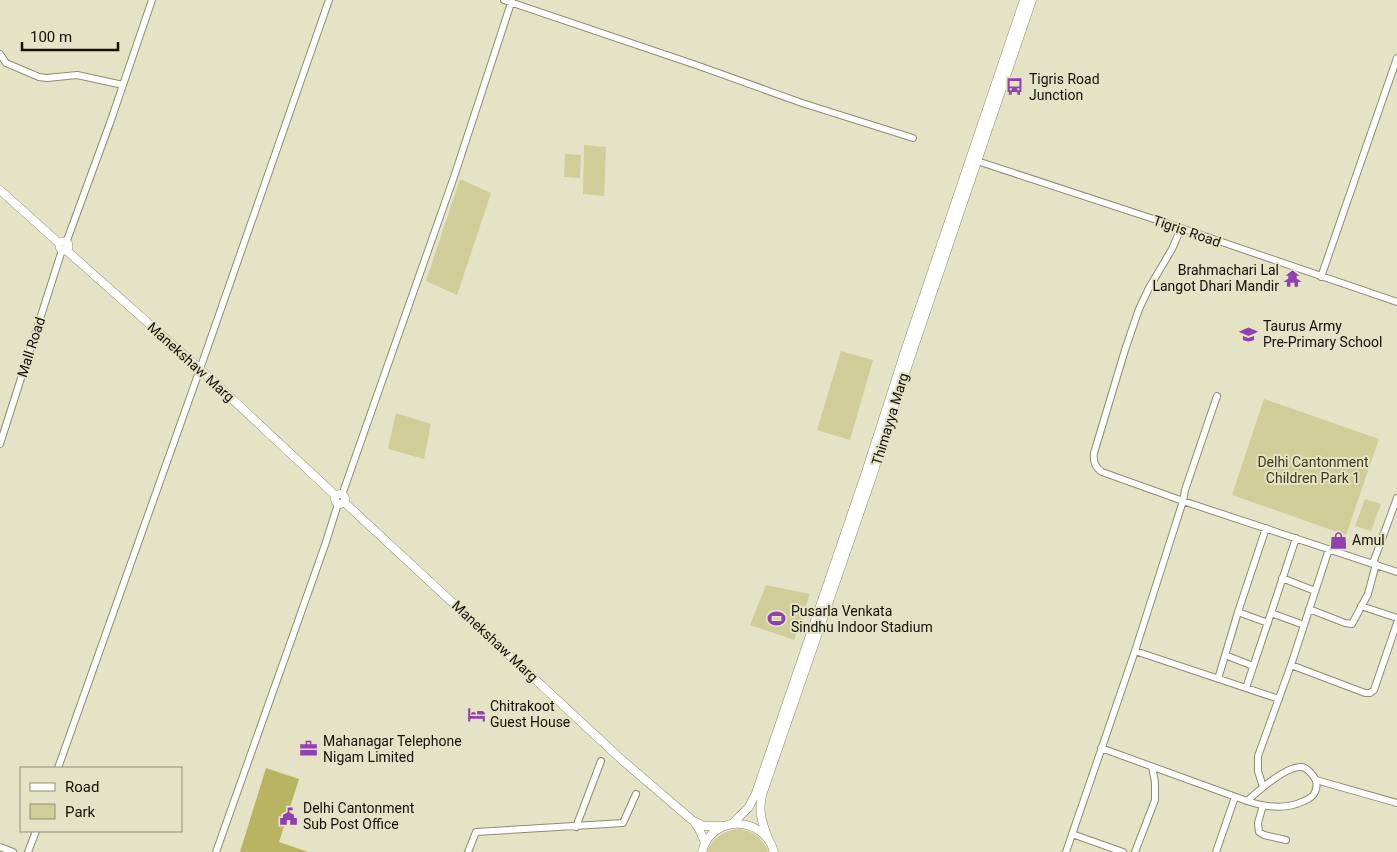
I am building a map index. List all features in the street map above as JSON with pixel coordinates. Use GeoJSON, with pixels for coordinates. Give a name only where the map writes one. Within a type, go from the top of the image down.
{"type":"FeatureCollection","features":[{"type":"Feature","properties":{"kind":"street","name":"Mall Road"},"geometry":{"type":"LineString","coordinates":[[0,444],[64,247],[152,0]]}},
{"type":"Feature","properties":{"kind":"street"},"geometry":{"type":"LineString","coordinates":[[58,767],[329,0]]}},
{"type":"Feature","properties":{"kind":"street","name":"Thimayya Marg"},"geometry":{"type":"LineString","coordinates":[[772,847],[762,820],[760,809],[762,795],[869,476],[906,348],[1024,0]]}},
{"type":"Feature","properties":{"kind":"street","name":"Thimayya Marg"},"geometry":{"type":"LineString","coordinates":[[702,849],[717,830],[728,825],[749,807],[756,792],[896,400],[1032,0]]}},
{"type":"Feature","properties":{"kind":"street"},"geometry":{"type":"LineString","coordinates":[[216,852],[455,174],[509,1],[802,103],[913,138]]}},
{"type":"Feature","properties":{"kind":"street"},"geometry":{"type":"LineString","coordinates":[[0,54],[6,63],[39,77],[77,75],[123,85]]}},
{"type":"Feature","properties":{"kind":"street"},"geometry":{"type":"LineString","coordinates":[[1321,277],[1397,58]]}},
{"type":"Feature","properties":{"kind":"street","name":"Tigris Road"},"geometry":{"type":"LineString","coordinates":[[977,161],[1397,302]]}},
{"type":"Feature","properties":{"kind":"street","name":"Manekshaw Marg"},"geometry":{"type":"LineString","coordinates":[[0,190],[200,369],[622,760],[692,820],[700,831],[702,849]]}},
{"type":"Feature","properties":{"kind":"street"},"geometry":{"type":"LineString","coordinates":[[1181,228],[1172,249],[1148,288],[1139,309],[1094,453],[1093,461],[1096,468],[1102,472],[1183,501],[1397,572]]}},
{"type":"Feature","properties":{"kind":"street"},"geometry":{"type":"LineString","coordinates":[[1066,852],[1135,651],[1185,490],[1217,396]]}},
{"type":"Feature","properties":{"kind":"street"},"geometry":{"type":"LineString","coordinates":[[1309,609],[1350,624],[1354,622],[1371,586],[1374,564],[1394,514],[1397,498]]}},
{"type":"Feature","properties":{"kind":"street"},"geometry":{"type":"LineString","coordinates":[[1218,679],[1266,528]]}},
{"type":"Feature","properties":{"kind":"street"},"geometry":{"type":"LineString","coordinates":[[1246,688],[1296,538]]}},
{"type":"Feature","properties":{"kind":"street"},"geometry":{"type":"LineString","coordinates":[[1263,787],[1258,771],[1258,756],[1291,665],[1329,549]]}},
{"type":"Feature","properties":{"kind":"street"},"geometry":{"type":"LineString","coordinates":[[1282,578],[1315,591]]}},
{"type":"Feature","properties":{"kind":"street"},"geometry":{"type":"LineString","coordinates":[[1361,606],[1397,618]]}},
{"type":"Feature","properties":{"kind":"street"},"geometry":{"type":"LineString","coordinates":[[1238,612],[1268,623]]}},
{"type":"Feature","properties":{"kind":"street"},"geometry":{"type":"LineString","coordinates":[[1271,613],[1304,625]]}},
{"type":"Feature","properties":{"kind":"street"},"geometry":{"type":"LineString","coordinates":[[1291,665],[1365,693],[1370,692],[1374,690],[1397,623]]}},
{"type":"Feature","properties":{"kind":"street"},"geometry":{"type":"LineString","coordinates":[[1135,651],[1279,699]]}},
{"type":"Feature","properties":{"kind":"street"},"geometry":{"type":"LineString","coordinates":[[1225,655],[1253,666]]}},
{"type":"Feature","properties":{"kind":"street"},"geometry":{"type":"LineString","coordinates":[[1101,748],[1235,797],[1247,801],[1262,805],[1293,806],[1302,802],[1312,797],[1316,790],[1316,780],[1311,772],[1302,767],[1287,772],[1263,787],[1247,801]]}},
{"type":"Feature","properties":{"kind":"street"},"geometry":{"type":"LineString","coordinates":[[576,827],[601,762]]}},
{"type":"Feature","properties":{"kind":"street"},"geometry":{"type":"LineString","coordinates":[[1135,852],[1155,800],[1152,767]]}},
{"type":"Feature","properties":{"kind":"street"},"geometry":{"type":"LineString","coordinates":[[1316,780],[1397,803]]}},
{"type":"Feature","properties":{"kind":"street"},"geometry":{"type":"LineString","coordinates":[[468,852],[476,832],[623,823],[636,794]]}},
{"type":"Feature","properties":{"kind":"street"},"geometry":{"type":"LineString","coordinates":[[1216,852],[1235,797]]}},
{"type":"Feature","properties":{"kind":"street"},"geometry":{"type":"LineString","coordinates":[[1262,805],[1258,823],[1260,832],[1264,835],[1286,840]]}},
{"type":"Feature","properties":{"kind":"street","name":"Manekshaw Marg"},"geometry":{"type":"LineString","coordinates":[[692,820],[704,826],[742,824],[752,826],[761,831],[772,847]]}},
{"type":"Feature","properties":{"kind":"street"},"geometry":{"type":"LineString","coordinates":[[28,852],[36,832]]}},
{"type":"Feature","properties":{"kind":"street"},"geometry":{"type":"LineString","coordinates":[[1072,834],[1123,852]]}},
{"type":"Feature","properties":{"kind":"street"},"geometry":{"type":"LineString","coordinates":[[0,847],[13,852]]}},
{"type":"Feature","properties":{"kind":"green space"},"geometry":{"type":"Polygon","coordinates":[[[584,145],[606,147],[604,196],[583,194],[584,145]]]}},
{"type":"Feature","properties":{"kind":"green space"},"geometry":{"type":"Polygon","coordinates":[[[565,154],[581,155],[580,178],[564,177],[565,154]]]}},
{"type":"Feature","properties":{"kind":"green space"},"geometry":{"type":"Polygon","coordinates":[[[460,179],[491,193],[457,295],[426,281],[460,179]]]}},
{"type":"Feature","properties":{"kind":"green space"},"geometry":{"type":"Polygon","coordinates":[[[841,351],[873,360],[850,440],[817,430],[841,351]]]}},
{"type":"Feature","properties":{"kind":"green space","name":"Delhi Cantonment Children Park 1"},"geometry":{"type":"Polygon","coordinates":[[[1264,399],[1379,439],[1346,535],[1232,495],[1264,399]]]}},
{"type":"Feature","properties":{"kind":"green space"},"geometry":{"type":"Polygon","coordinates":[[[396,413],[431,424],[424,459],[388,449],[396,413]]]}},
{"type":"Feature","properties":{"kind":"green space"},"geometry":{"type":"Polygon","coordinates":[[[1365,499],[1381,504],[1371,531],[1355,526],[1365,499]]]}},
{"type":"Feature","properties":{"kind":"green space","name":"Pusarla Venkata Sindhu Indoor Stadium"},"geometry":{"type":"Polygon","coordinates":[[[766,585],[810,594],[794,640],[750,625],[766,585]]]}},
{"type":"Feature","properties":{"kind":"green space"},"geometry":{"type":"Polygon","coordinates":[[[738,829],[748,831],[756,836],[768,852],[707,852],[719,836],[728,831],[738,829]]]}},
{"type":"Feature","properties":{"kind":"shaded area"},"geometry":{"type":"Polygon","coordinates":[[[266,768],[299,779],[279,842],[308,852],[240,852],[266,768]]]}},
{"type":"Feature","properties":{"kind":"place","name":"Tigris Road Junction"},"geometry":{"type":"Point","coordinates":[1015,87]}},
{"type":"Feature","properties":{"kind":"place","name":"Brahmachari Lal Langot Dhari Mandir"},"geometry":{"type":"Point","coordinates":[1293,278]}},
{"type":"Feature","properties":{"kind":"place","name":"Taurus Army Pre-Primary School"},"geometry":{"type":"Point","coordinates":[1249,334]}},
{"type":"Feature","properties":{"kind":"place","name":"Amul"},"geometry":{"type":"Point","coordinates":[1338,540]}},
{"type":"Feature","properties":{"kind":"place","name":"Pusarla Venkata Sindhu Indoor Stadium"},"geometry":{"type":"Point","coordinates":[777,619]}},
{"type":"Feature","properties":{"kind":"place","name":"Chitrakoot Guest House"},"geometry":{"type":"Point","coordinates":[476,714]}},
{"type":"Feature","properties":{"kind":"place","name":"Mahanagar Telephone Nigam Limited"},"geometry":{"type":"Point","coordinates":[309,749]}},
{"type":"Feature","properties":{"kind":"place","name":"Delhi Cantonment Sub Post Office"},"geometry":{"type":"Point","coordinates":[289,816]}}]}
